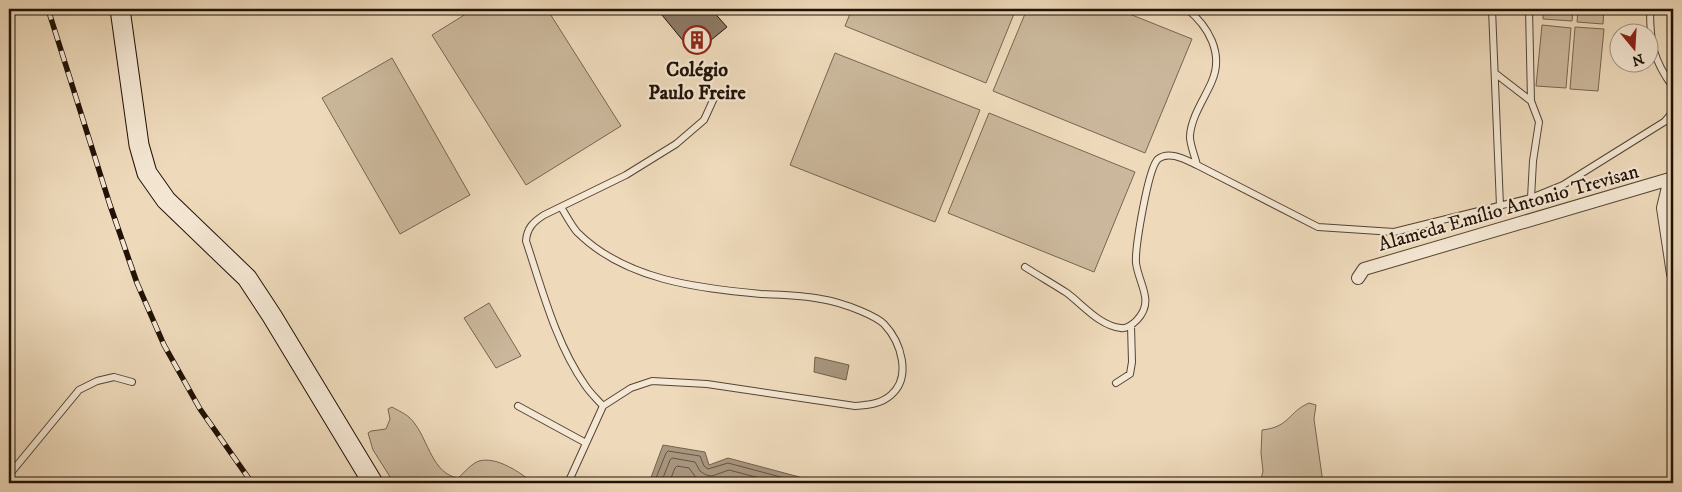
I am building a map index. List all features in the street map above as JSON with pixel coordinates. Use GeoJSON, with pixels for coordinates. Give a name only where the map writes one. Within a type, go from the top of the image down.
{"type":"FeatureCollection","features":[{"type":"Feature","properties":{"kind":"street"},"geometry":{"type":"LineString","coordinates":[[120,9],[138,145],[147,173],[166,200],[247,278],[373,483]]}},
{"type":"Feature","properties":{"kind":"street"},"geometry":{"type":"LineString","coordinates":[[1671,179],[1663,208],[1673,274]]}},
{"type":"Feature","properties":{"kind":"street","name":"Alameda Emílio Antonio Trevisan"},"geometry":{"type":"LineString","coordinates":[[1358,278],[1364,268],[1671,179]]}},
{"type":"Feature","properties":{"kind":"lane"},"geometry":{"type":"LineString","coordinates":[[1187,9],[1200,19],[1212,39],[1216,62],[1213,79],[1196,114],[1189,136],[1197,165]]}},
{"type":"Feature","properties":{"kind":"lane"},"geometry":{"type":"LineString","coordinates":[[1492,9],[1500,206]]}},
{"type":"Feature","properties":{"kind":"lane"},"geometry":{"type":"LineString","coordinates":[[1529,9],[1531,101],[1539,122],[1533,161],[1531,198]]}},
{"type":"Feature","properties":{"kind":"lane"},"geometry":{"type":"LineString","coordinates":[[1650,9],[1650,34],[1654,52],[1658,65],[1673,87]]}},
{"type":"Feature","properties":{"kind":"lane"},"geometry":{"type":"LineString","coordinates":[[1496,74],[1531,101]]}},
{"type":"Feature","properties":{"kind":"lane"},"geometry":{"type":"LineString","coordinates":[[604,406],[586,386],[566,355],[526,241],[527,233],[532,223],[561,206],[626,175],[676,144],[704,120],[716,96]]}},
{"type":"Feature","properties":{"kind":"lane"},"geometry":{"type":"LineString","coordinates":[[1664,122],[1673,112]]}},
{"type":"Feature","properties":{"kind":"lane"},"geometry":{"type":"LineString","coordinates":[[1025,267],[1067,293],[1106,324],[1122,329],[1131,326],[1142,315],[1146,301],[1136,264],[1137,246],[1151,170],[1158,159],[1167,155],[1197,165],[1318,227],[1394,232],[1531,198],[1563,185],[1673,118]]}},
{"type":"Feature","properties":{"kind":"lane"},"geometry":{"type":"LineString","coordinates":[[561,206],[576,231],[605,254],[637,270],[680,283],[724,290],[822,299],[862,311],[883,323],[894,337],[900,351],[903,368],[901,383],[891,396],[876,404],[855,406],[707,384],[652,381],[631,388],[604,406],[568,483]]}},
{"type":"Feature","properties":{"kind":"lane"},"geometry":{"type":"LineString","coordinates":[[1116,383],[1130,374],[1132,362],[1131,326]]}},
{"type":"Feature","properties":{"kind":"lane"},"geometry":{"type":"LineString","coordinates":[[9,475],[80,390],[97,381],[114,377],[132,382]]}},
{"type":"Feature","properties":{"kind":"lane"},"geometry":{"type":"LineString","coordinates":[[518,406],[586,442]]}},
{"type":"Feature","properties":{"kind":"shaded area"},"geometry":{"type":"Polygon","coordinates":[[[474,9],[547,9],[621,126],[526,185],[432,35],[474,9]]]}},
{"type":"Feature","properties":{"kind":"shaded area"},"geometry":{"type":"Polygon","coordinates":[[[852,9],[1016,9],[986,83],[845,26],[852,9]]]}},
{"type":"Feature","properties":{"kind":"shaded area"},"geometry":{"type":"Polygon","coordinates":[[[1027,9],[1117,9],[1192,39],[1145,153],[993,91],[1027,9]]]}},
{"type":"Feature","properties":{"kind":"shaded area"},"geometry":{"type":"Polygon","coordinates":[[[1543,9],[1573,9],[1572,21],[1543,19],[1543,9]]]}},
{"type":"Feature","properties":{"kind":"shaded area"},"geometry":{"type":"Polygon","coordinates":[[[1578,9],[1604,9],[1603,24],[1577,22],[1578,9]]]}},
{"type":"Feature","properties":{"kind":"shaded area"},"geometry":{"type":"Polygon","coordinates":[[[1542,25],[1571,28],[1566,88],[1536,86],[1542,25]]]}},
{"type":"Feature","properties":{"kind":"shaded area"},"geometry":{"type":"Polygon","coordinates":[[[1575,27],[1604,29],[1598,91],[1570,89],[1575,27]]]}},
{"type":"Feature","properties":{"kind":"shaded area"},"geometry":{"type":"Polygon","coordinates":[[[835,53],[980,110],[935,222],[790,165],[835,53]]]}},
{"type":"Feature","properties":{"kind":"shaded area"},"geometry":{"type":"Polygon","coordinates":[[[392,58],[470,195],[400,234],[322,98],[392,58]]]}},
{"type":"Feature","properties":{"kind":"shaded area"},"geometry":{"type":"Polygon","coordinates":[[[989,113],[1135,172],[1094,272],[948,213],[989,113]]]}},
{"type":"Feature","properties":{"kind":"shaded area"},"geometry":{"type":"Polygon","coordinates":[[[489,303],[521,356],[496,368],[464,318],[489,303]]]}},
{"type":"Feature","properties":{"kind":"shaded area"},"geometry":{"type":"Polygon","coordinates":[[[1309,403],[1316,405],[1314,419],[1323,483],[1260,483],[1263,471],[1261,453],[1262,430],[1284,423],[1309,403]]]}},
{"type":"Feature","properties":{"kind":"shaded area"},"geometry":{"type":"Polygon","coordinates":[[[392,407],[413,421],[437,464],[450,475],[458,478],[474,464],[486,460],[508,466],[533,483],[394,483],[373,450],[368,433],[386,429],[390,419],[388,409],[392,407]]]}},
{"type":"Feature","properties":{"kind":"water"},"geometry":{"type":"Polygon","coordinates":[[[815,357],[849,365],[846,380],[814,372],[815,357]]]}},
{"type":"Feature","properties":{"kind":"water"},"geometry":{"type":"Polygon","coordinates":[[[663,445],[705,452],[709,465],[728,458],[822,483],[649,483],[663,445]]]}},
{"type":"Feature","properties":{"kind":"building","name":"Colégio Paulo Freire"},"geometry":{"type":"Polygon","coordinates":[[[657,9],[711,9],[727,27],[694,54],[657,9]]]}},
{"type":"Feature","properties":{"kind":"railway"},"geometry":{"type":"LineString","coordinates":[[48,9],[110,205],[137,283],[164,345],[200,409],[252,483]]}},
{"type":"Feature","properties":{"kind":"place","name":"Colégio Paulo Freire"},"geometry":{"type":"Point","coordinates":[697,40]}}]}
